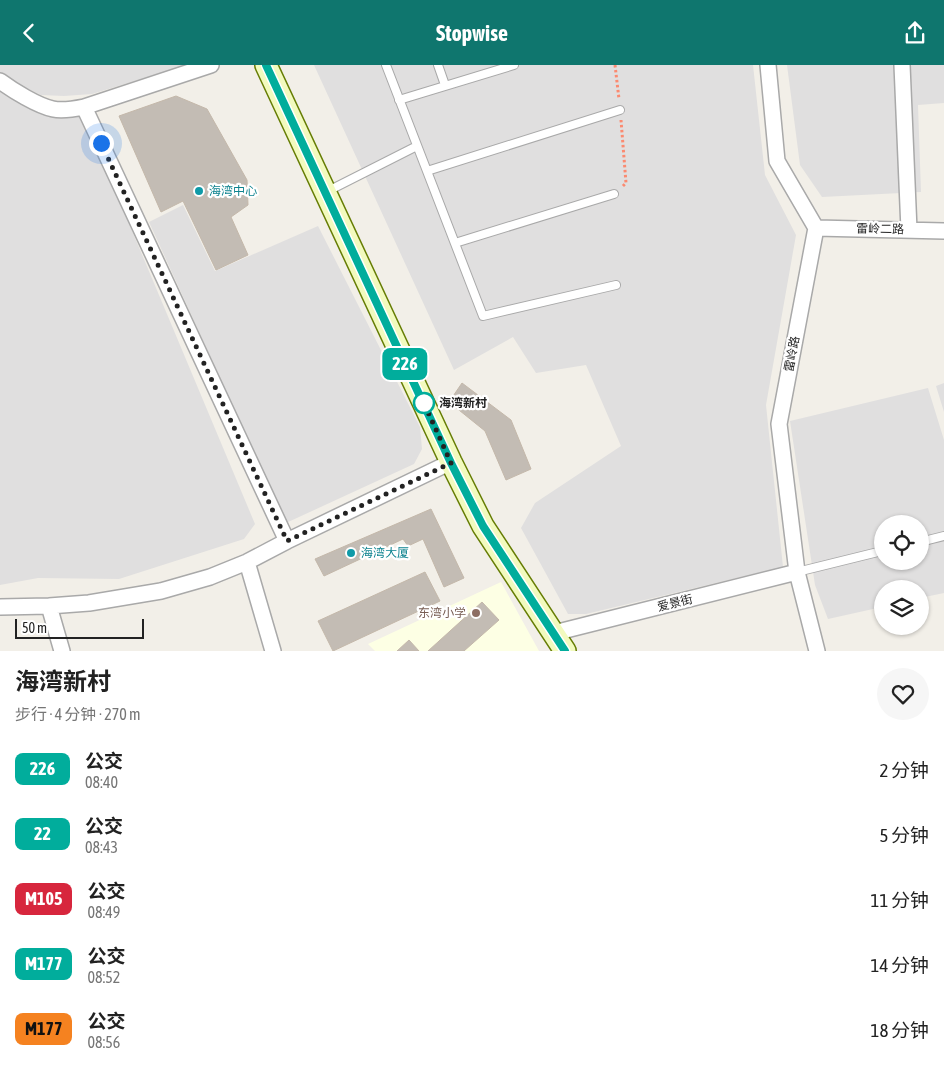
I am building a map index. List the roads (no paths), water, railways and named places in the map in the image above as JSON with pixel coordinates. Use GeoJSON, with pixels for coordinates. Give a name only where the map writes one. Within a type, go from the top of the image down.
{"type":"FeatureCollection","features":[{"type":"Feature","properties":{"kind":"street"},"geometry":{"type":"LineString","coordinates":[[0,81],[7,87],[53,109],[69,109],[84,107],[211,65]]}},
{"type":"Feature","properties":{"kind":"street"},"geometry":{"type":"LineString","coordinates":[[266,65],[451,463],[483,526],[565,651]]}},
{"type":"Feature","properties":{"kind":"street"},"geometry":{"type":"LineString","coordinates":[[768,65],[777,161],[816,228]]}},
{"type":"Feature","properties":{"kind":"street"},"geometry":{"type":"LineString","coordinates":[[902,65],[909,230]]}},
{"type":"Feature","properties":{"kind":"street"},"geometry":{"type":"LineString","coordinates":[[84,107],[287,541]]}},
{"type":"Feature","properties":{"kind":"street","name":"雷岭二路"},"geometry":{"type":"LineString","coordinates":[[816,228],[944,231]]}},
{"type":"Feature","properties":{"kind":"street","name":"雷岭路"},"geometry":{"type":"LineString","coordinates":[[816,228],[779,424],[797,572],[817,651]]}},
{"type":"Feature","properties":{"kind":"street"},"geometry":{"type":"LineString","coordinates":[[0,607],[89,603],[161,591],[210,577],[247,562],[451,463]]}},
{"type":"Feature","properties":{"kind":"street"},"geometry":{"type":"LineString","coordinates":[[247,562],[273,651]]}},
{"type":"Feature","properties":{"kind":"street","name":"爱景街"},"geometry":{"type":"LineString","coordinates":[[554,633],[797,572]]}},
{"type":"Feature","properties":{"kind":"street"},"geometry":{"type":"LineString","coordinates":[[49,606],[62,651]]}},
{"type":"Feature","properties":{"kind":"lane"},"geometry":{"type":"LineString","coordinates":[[386,65],[483,316],[616,285]]}},
{"type":"Feature","properties":{"kind":"lane"},"geometry":{"type":"LineString","coordinates":[[438,65],[445,85]]}},
{"type":"Feature","properties":{"kind":"lane"},"geometry":{"type":"LineString","coordinates":[[399,100],[514,65]]}},
{"type":"Feature","properties":{"kind":"lane"},"geometry":{"type":"LineString","coordinates":[[427,171],[620,110]]}},
{"type":"Feature","properties":{"kind":"lane"},"geometry":{"type":"LineString","coordinates":[[326,192],[417,146]]}},
{"type":"Feature","properties":{"kind":"lane"},"geometry":{"type":"LineString","coordinates":[[455,243],[614,193]]}},
{"type":"Feature","properties":{"kind":"lane"},"geometry":{"type":"LineString","coordinates":[[929,540],[944,536]]}},
{"type":"Feature","properties":{"kind":"lane"},"geometry":{"type":"LineString","coordinates":[[797,572],[874,553]]}},
{"type":"Feature","properties":{"kind":"place","name":"海湾中心"},"geometry":{"type":"Point","coordinates":[199,191]}},
{"type":"Feature","properties":{"kind":"place","name":"海湾新村"},"geometry":{"type":"Point","coordinates":[424,403]}},
{"type":"Feature","properties":{"kind":"place","name":"海湾大厦"},"geometry":{"type":"Point","coordinates":[351,553]}},
{"type":"Feature","properties":{"kind":"place","name":"东湾小学"},"geometry":{"type":"Point","coordinates":[476,613]}}]}
